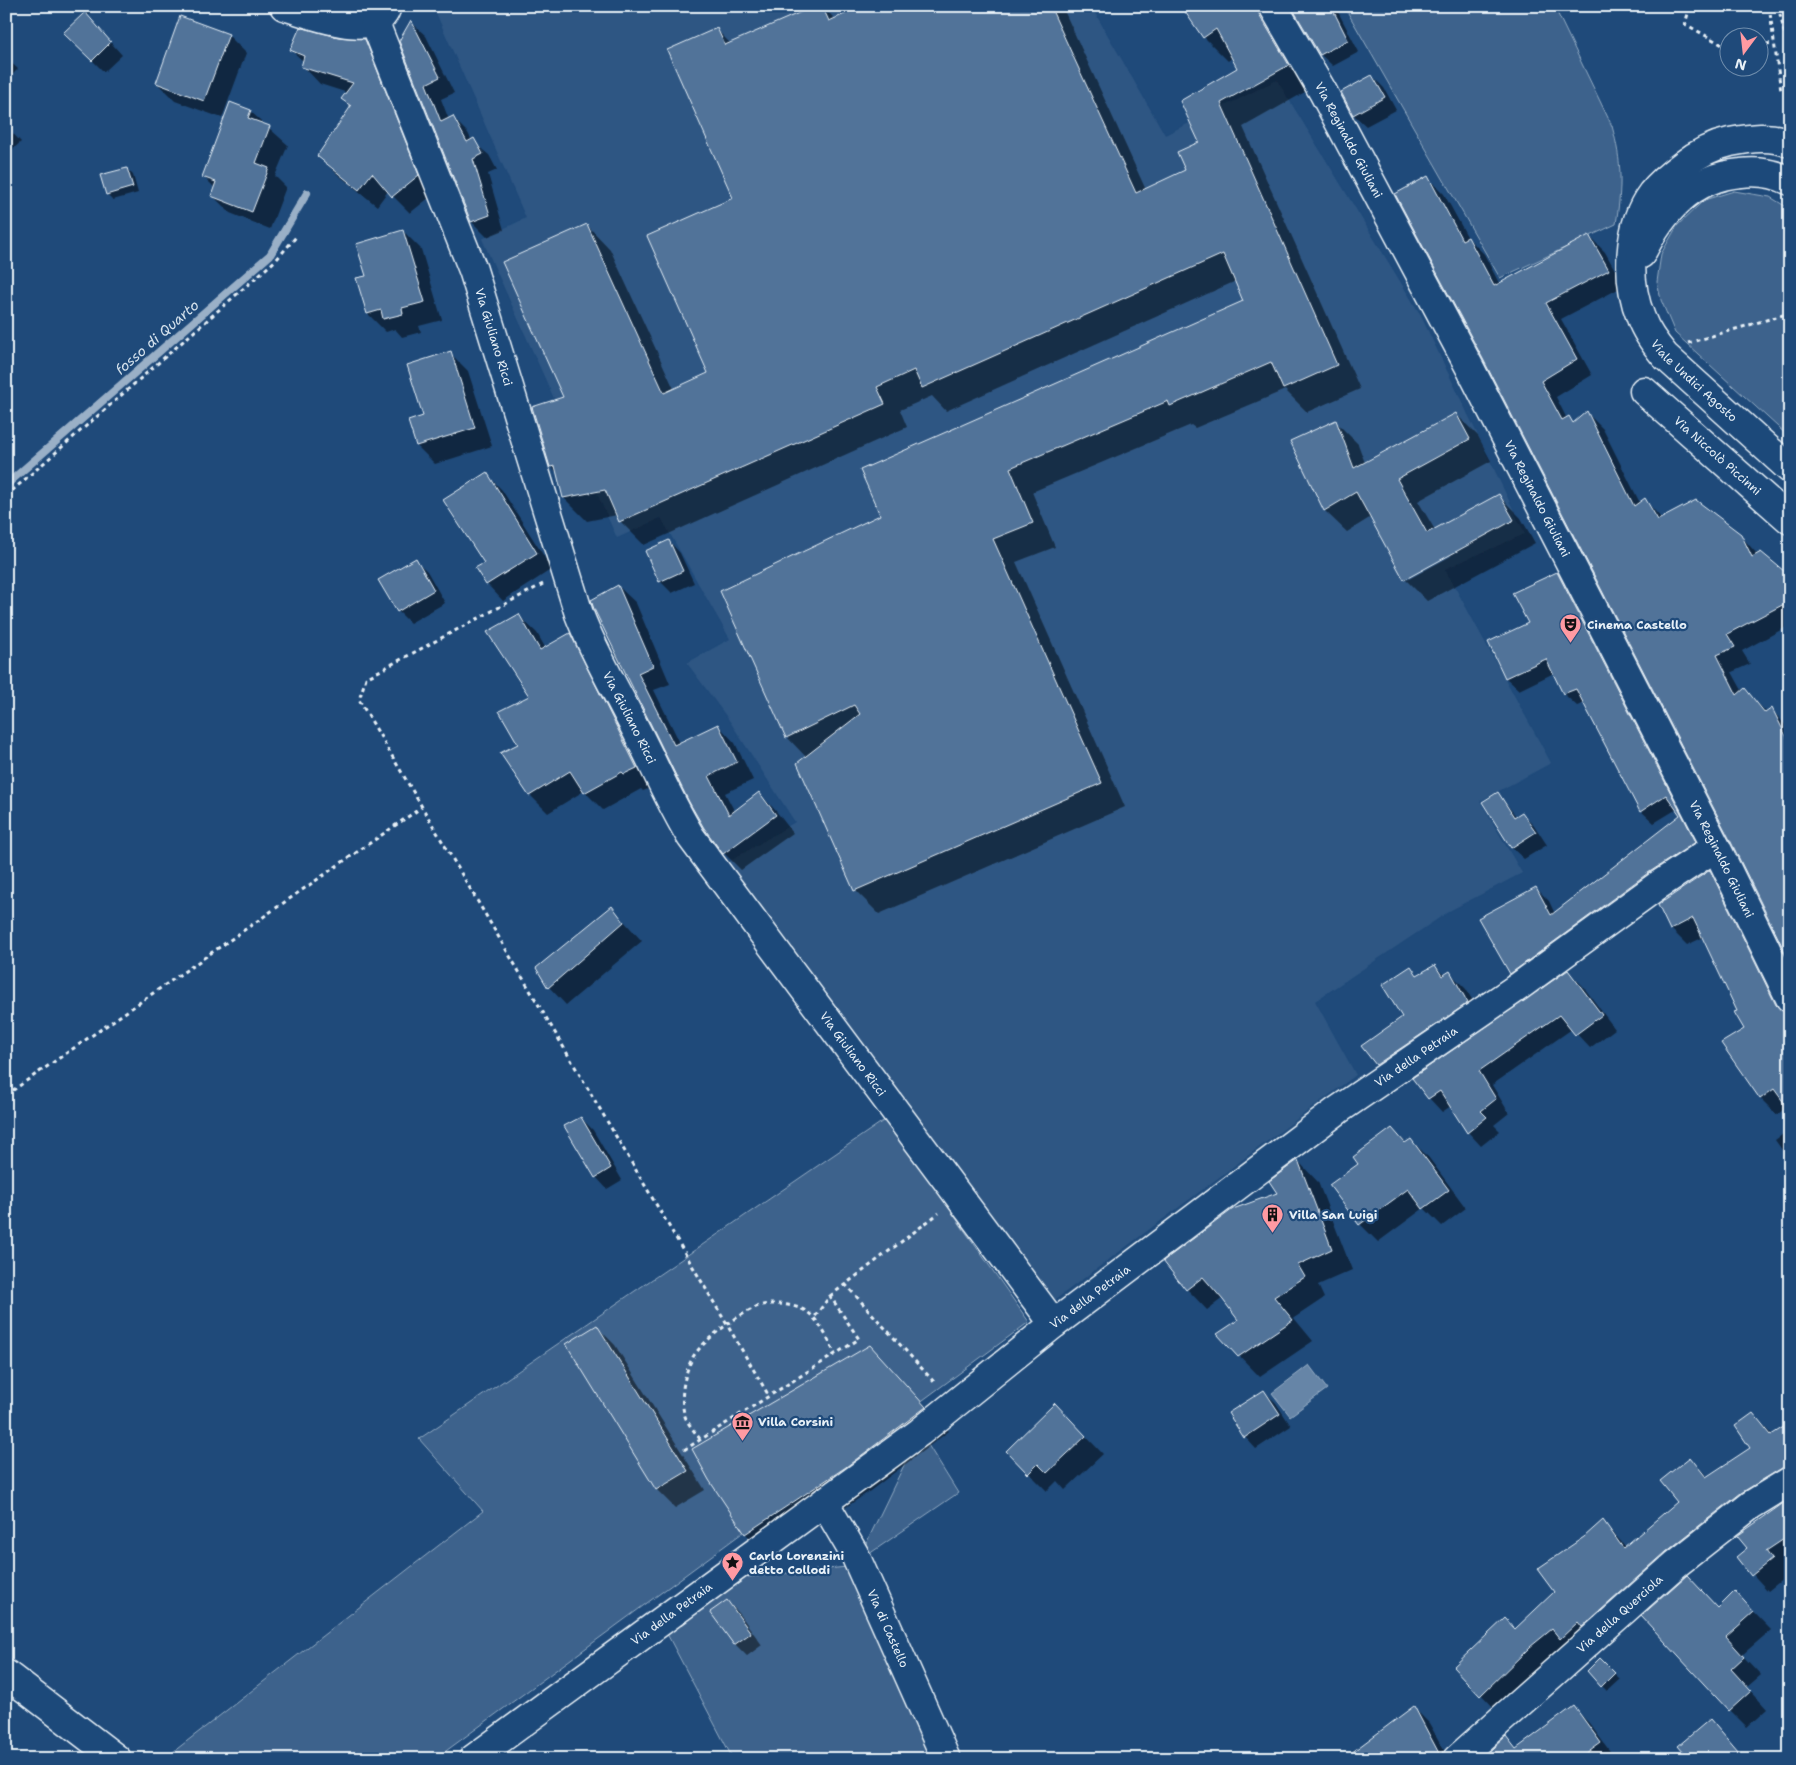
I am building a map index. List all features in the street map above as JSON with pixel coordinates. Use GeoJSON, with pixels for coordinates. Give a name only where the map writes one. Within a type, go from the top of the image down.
{"type":"FeatureCollection","features":[{"type":"Feature","properties":{"kind":"street"},"geometry":{"type":"LineString","coordinates":[[284,6],[342,22],[381,15]]}},
{"type":"Feature","properties":{"kind":"street","name":"Via Reginaldo Giuliani"},"geometry":{"type":"LineString","coordinates":[[1273,6],[1324,92],[1469,366],[1716,847],[1790,998]]}},
{"type":"Feature","properties":{"kind":"street","name":"Via Giuliano Ricci"},"geometry":{"type":"LineString","coordinates":[[381,15],[474,270],[566,572],[594,651],[633,724],[672,805],[691,837],[1054,1324]]}},
{"type":"Feature","properties":{"kind":"street","name":"Viale Undici Agosto"},"geometry":{"type":"LineString","coordinates":[[1790,143],[1768,138],[1724,143],[1692,158],[1669,175],[1652,194],[1643,210],[1633,238],[1633,271],[1640,318],[1654,342],[1671,362],[1790,469]]}},
{"type":"Feature","properties":{"kind":"street"},"geometry":{"type":"LineString","coordinates":[[1633,271],[1660,221],[1685,194],[1707,180],[1726,174],[1754,172],[1770,174],[1790,181]]}},
{"type":"Feature","properties":{"kind":"street","name":"Via Niccolò Piccinni"},"geometry":{"type":"LineString","coordinates":[[1644,391],[1790,520]]}},
{"type":"Feature","properties":{"kind":"street","name":"Via della Petraia"},"geometry":{"type":"LineString","coordinates":[[473,1759],[920,1432],[1054,1324],[1338,1110],[1518,987],[1657,886],[1716,847]]}},
{"type":"Feature","properties":{"kind":"street","name":"Via della Querciola"},"geometry":{"type":"LineString","coordinates":[[1457,1759],[1676,1564],[1751,1505],[1790,1481]]}},
{"type":"Feature","properties":{"kind":"street","name":"Via di Castello"},"geometry":{"type":"LineString","coordinates":[[824,1502],[855,1555],[946,1759]]}},
{"type":"Feature","properties":{"kind":"street"},"geometry":{"type":"LineString","coordinates":[[6,1674],[117,1759]]}},
{"type":"Feature","properties":{"kind":"path"},"geometry":{"type":"LineString","coordinates":[[1694,6],[1689,7],[1685,24],[1718,42]]}},
{"type":"Feature","properties":{"kind":"path"},"geometry":{"type":"LineString","coordinates":[[1769,6],[1781,90]]}},
{"type":"Feature","properties":{"kind":"path"},"geometry":{"type":"LineString","coordinates":[[1778,6],[1790,55]]}},
{"type":"Feature","properties":{"kind":"path"},"geometry":{"type":"LineString","coordinates":[[1768,44],[1774,43]]}},
{"type":"Feature","properties":{"kind":"path"},"geometry":{"type":"LineString","coordinates":[[6,496],[276,260],[296,238]]}},
{"type":"Feature","properties":{"kind":"path"},"geometry":{"type":"LineString","coordinates":[[1687,343],[1790,313]]}},
{"type":"Feature","properties":{"kind":"path"},"geometry":{"type":"LineString","coordinates":[[566,572],[366,678],[359,700],[769,1396]]}},
{"type":"Feature","properties":{"kind":"path"},"geometry":{"type":"LineString","coordinates":[[6,1095],[422,807]]}},
{"type":"Feature","properties":{"kind":"path"},"geometry":{"type":"LineString","coordinates":[[814,1318],[830,1296],[941,1212]]}},
{"type":"Feature","properties":{"kind":"path"},"geometry":{"type":"LineString","coordinates":[[845,1284],[935,1383]]}},
{"type":"Feature","properties":{"kind":"path"},"geometry":{"type":"LineString","coordinates":[[684,1450],[859,1339],[830,1296]]}},
{"type":"Feature","properties":{"kind":"path"},"geometry":{"type":"LineString","coordinates":[[700,1439],[684,1415],[682,1394],[688,1370],[694,1356],[727,1325],[758,1306],[787,1305],[810,1314],[814,1318],[824,1332],[835,1354]]}},
{"type":"Feature","properties":{"kind":"shaded area"},"geometry":{"type":"Polygon","coordinates":[[[433,6],[1091,6],[1165,135],[1277,80],[1420,314],[1525,534],[1445,569],[1551,763],[1480,801],[1522,873],[1451,910],[1315,1001],[1356,1075],[1036,1314],[712,872],[795,822],[729,720],[687,663],[730,639],[661,518],[617,538],[482,239],[526,218],[433,6]]]}},
{"type":"Feature","properties":{"kind":"shaded area"},"geometry":{"type":"Polygon","coordinates":[[[1344,6],[1554,6],[1612,126],[1618,152],[1620,175],[1616,224],[1500,278],[1344,6]]]}},
{"type":"Feature","properties":{"kind":"shaded area"},"geometry":{"type":"Polygon","coordinates":[[[1734,191],[1770,197],[1790,209],[1790,438],[1675,333],[1661,300],[1657,282],[1661,254],[1677,226],[1704,200],[1734,191]]]}},
{"type":"Feature","properties":{"kind":"shaded area"},"geometry":{"type":"Polygon","coordinates":[[[886,1119],[1029,1322],[435,1759],[164,1759],[483,1511],[419,1439],[886,1119]]]}},
{"type":"Feature","properties":{"kind":"shaded area"},"geometry":{"type":"Polygon","coordinates":[[[1309,1365],[1327,1389],[1290,1416],[1272,1393],[1309,1365]]]}},
{"type":"Feature","properties":{"kind":"shaded area"},"geometry":{"type":"Polygon","coordinates":[[[920,1432],[958,1493],[869,1554],[864,1548],[920,1432]]]}},
{"type":"Feature","properties":{"kind":"shaded area"},"geometry":{"type":"Polygon","coordinates":[[[847,1567],[930,1759],[733,1759],[665,1630],[729,1579],[847,1567]]]}},
{"type":"Feature","properties":{"kind":"building"},"geometry":{"type":"Polygon","coordinates":[[[815,6],[822,6],[829,21],[863,6],[1050,6],[1136,193],[1185,170],[1177,152],[1199,142],[1180,101],[1237,68],[1216,29],[1203,38],[1181,6],[1257,6],[1259,14],[1289,65],[1221,103],[1337,365],[1283,389],[1271,362],[1170,406],[1168,401],[1010,468],[1033,523],[993,539],[1102,783],[854,891],[797,763],[860,714],[854,705],[786,738],[720,591],[880,515],[860,470],[1243,301],[1223,254],[922,388],[914,370],[877,387],[885,404],[619,522],[605,490],[563,498],[555,466],[550,467],[532,407],[563,397],[502,262],[587,224],[664,393],[708,373],[647,236],[733,198],[667,50],[717,28],[725,45],[815,6]]]}},
{"type":"Feature","properties":{"kind":"building"},"geometry":{"type":"Polygon","coordinates":[[[1291,6],[1331,6],[1348,40],[1320,55],[1291,6]]]}},
{"type":"Feature","properties":{"kind":"building"},"geometry":{"type":"Polygon","coordinates":[[[85,12],[111,42],[92,61],[63,33],[85,12]]]}},
{"type":"Feature","properties":{"kind":"building"},"geometry":{"type":"Polygon","coordinates":[[[180,16],[229,34],[204,101],[156,83],[180,16]]]}},
{"type":"Feature","properties":{"kind":"building"},"geometry":{"type":"Polygon","coordinates":[[[411,20],[440,77],[426,84],[441,122],[453,116],[467,142],[474,138],[483,154],[473,159],[490,215],[471,222],[399,41],[411,20]]]}},
{"type":"Feature","properties":{"kind":"building"},"geometry":{"type":"Polygon","coordinates":[[[300,27],[338,37],[365,39],[419,175],[392,197],[372,173],[359,190],[317,156],[351,106],[341,99],[353,83],[301,67],[304,56],[290,50],[300,27]]]}},
{"type":"Feature","properties":{"kind":"building"},"geometry":{"type":"Polygon","coordinates":[[[1372,75],[1385,97],[1353,115],[1341,92],[1372,75]]]}},
{"type":"Feature","properties":{"kind":"building"},"geometry":{"type":"Polygon","coordinates":[[[230,102],[251,110],[248,118],[270,126],[256,163],[269,168],[252,212],[211,196],[216,182],[202,177],[230,102]]]}},
{"type":"Feature","properties":{"kind":"building"},"geometry":{"type":"Polygon","coordinates":[[[127,168],[133,187],[106,195],[100,175],[127,168]]]}},
{"type":"Feature","properties":{"kind":"building"},"geometry":{"type":"Polygon","coordinates":[[[1428,176],[1462,240],[1468,237],[1494,286],[1589,235],[1609,270],[1546,303],[1577,359],[1541,381],[1562,420],[1569,416],[1573,423],[1587,411],[1634,506],[1645,498],[1658,520],[1696,500],[1741,534],[1752,557],[1761,552],[1790,576],[1790,601],[1727,634],[1735,647],[1717,655],[1737,695],[1745,688],[1765,713],[1772,708],[1790,744],[1790,962],[1730,840],[1483,359],[1395,194],[1428,176]]]}},
{"type":"Feature","properties":{"kind":"building"},"geometry":{"type":"Polygon","coordinates":[[[403,230],[425,302],[402,308],[403,314],[383,319],[381,310],[367,314],[356,278],[366,276],[356,244],[403,230]]]}},
{"type":"Feature","properties":{"kind":"building"},"geometry":{"type":"Polygon","coordinates":[[[451,351],[475,428],[416,446],[408,421],[423,416],[407,365],[451,351]]]}},
{"type":"Feature","properties":{"kind":"building"},"geometry":{"type":"Polygon","coordinates":[[[1456,413],[1470,439],[1397,479],[1427,533],[1499,494],[1514,520],[1404,580],[1356,492],[1324,511],[1290,441],[1336,420],[1354,468],[1456,413]]]}},
{"type":"Feature","properties":{"kind":"building"},"geometry":{"type":"Polygon","coordinates":[[[487,472],[537,553],[486,585],[475,568],[484,563],[443,500],[487,472]]]}},
{"type":"Feature","properties":{"kind":"building"},"geometry":{"type":"Polygon","coordinates":[[[669,540],[683,571],[659,582],[645,551],[669,540]]]}},
{"type":"Feature","properties":{"kind":"building"},"geometry":{"type":"Polygon","coordinates":[[[416,558],[434,590],[397,612],[378,580],[416,558]]]}},
{"type":"Feature","properties":{"kind":"building"},"geometry":{"type":"Polygon","coordinates":[[[1557,572],[1696,842],[1648,873],[1510,974],[1478,918],[1536,887],[1551,915],[1680,815],[1666,795],[1640,812],[1576,689],[1563,694],[1546,659],[1505,678],[1488,642],[1528,623],[1512,593],[1557,572]]]}},
{"type":"Feature","properties":{"kind":"building"},"geometry":{"type":"Polygon","coordinates":[[[618,585],[653,666],[638,673],[674,745],[718,724],[737,762],[709,776],[729,815],[759,792],[776,815],[723,854],[704,828],[689,802],[594,609],[591,600],[618,585]]]}},
{"type":"Feature","properties":{"kind":"building"},"geometry":{"type":"Polygon","coordinates":[[[519,614],[540,650],[570,633],[637,768],[624,774],[622,772],[584,793],[570,771],[529,796],[500,753],[518,744],[499,711],[529,696],[487,632],[519,614]]]}},
{"type":"Feature","properties":{"kind":"building"},"geometry":{"type":"Polygon","coordinates":[[[1498,792],[1514,817],[1522,812],[1536,832],[1511,848],[1482,802],[1498,792]]]}},
{"type":"Feature","properties":{"kind":"building"},"geometry":{"type":"Polygon","coordinates":[[[1710,870],[1776,1005],[1782,1011],[1790,1014],[1790,1111],[1774,1089],[1760,1099],[1721,1043],[1744,1029],[1734,1012],[1737,1011],[1693,918],[1670,930],[1658,905],[1710,870]]]}},
{"type":"Feature","properties":{"kind":"building"},"geometry":{"type":"Polygon","coordinates":[[[612,906],[624,922],[548,988],[536,968],[612,906]]]}},
{"type":"Feature","properties":{"kind":"building"},"geometry":{"type":"Polygon","coordinates":[[[1435,965],[1442,976],[1450,971],[1468,1003],[1376,1065],[1361,1046],[1402,1017],[1382,985],[1411,966],[1417,975],[1435,965]]]}},
{"type":"Feature","properties":{"kind":"building"},"geometry":{"type":"Polygon","coordinates":[[[1568,970],[1602,1015],[1575,1035],[1559,1015],[1479,1071],[1496,1099],[1481,1111],[1487,1117],[1467,1133],[1440,1091],[1428,1099],[1412,1078],[1568,970]]]}},
{"type":"Feature","properties":{"kind":"building"},"geometry":{"type":"Polygon","coordinates":[[[581,1117],[611,1168],[595,1178],[564,1126],[581,1117]]]}},
{"type":"Feature","properties":{"kind":"building"},"geometry":{"type":"Polygon","coordinates":[[[1392,1128],[1405,1143],[1411,1139],[1449,1190],[1423,1209],[1408,1189],[1359,1225],[1329,1185],[1358,1164],[1353,1157],[1392,1128]]]}},
{"type":"Feature","properties":{"kind":"building","name":"Villa San Luigi"},"geometry":{"type":"Polygon","coordinates":[[[1298,1160],[1332,1249],[1298,1265],[1305,1277],[1274,1297],[1293,1320],[1238,1357],[1217,1334],[1238,1320],[1223,1300],[1203,1277],[1186,1290],[1163,1261],[1233,1209],[1277,1193],[1269,1181],[1298,1160]]]}},
{"type":"Feature","properties":{"kind":"building"},"geometry":{"type":"Polygon","coordinates":[[[597,1325],[688,1471],[656,1490],[566,1344],[597,1325]]]}},
{"type":"Feature","properties":{"kind":"building","name":"Villa Corsini"},"geometry":{"type":"Polygon","coordinates":[[[870,1345],[926,1407],[846,1467],[745,1534],[709,1480],[692,1449],[870,1345]]]}},
{"type":"Feature","properties":{"kind":"building"},"geometry":{"type":"Polygon","coordinates":[[[1264,1390],[1280,1414],[1244,1438],[1228,1413],[1264,1390]]]}},
{"type":"Feature","properties":{"kind":"building"},"geometry":{"type":"Polygon","coordinates":[[[1055,1403],[1086,1436],[1047,1473],[1038,1464],[1028,1474],[1006,1451],[1055,1403]]]}},
{"type":"Feature","properties":{"kind":"building"},"geometry":{"type":"Polygon","coordinates":[[[1753,1413],[1771,1435],[1790,1423],[1790,1465],[1741,1493],[1666,1552],[1582,1627],[1578,1622],[1560,1639],[1552,1629],[1530,1647],[1480,1696],[1453,1667],[1505,1618],[1515,1629],[1554,1592],[1537,1569],[1584,1537],[1603,1520],[1623,1548],[1677,1502],[1660,1481],[1690,1457],[1706,1477],[1750,1448],[1735,1426],[1753,1413]]]}},
{"type":"Feature","properties":{"kind":"building"},"geometry":{"type":"Polygon","coordinates":[[[1785,1502],[1790,1509],[1790,1535],[1766,1551],[1772,1559],[1751,1576],[1736,1557],[1747,1548],[1737,1536],[1785,1502]]]}},
{"type":"Feature","properties":{"kind":"building"},"geometry":{"type":"Polygon","coordinates":[[[1687,1575],[1718,1608],[1735,1591],[1754,1612],[1726,1637],[1744,1657],[1731,1669],[1751,1691],[1729,1711],[1641,1616],[1687,1575]]]}},
{"type":"Feature","properties":{"kind":"building"},"geometry":{"type":"Polygon","coordinates":[[[727,1600],[751,1633],[734,1645],[710,1612],[727,1600]]]}},
{"type":"Feature","properties":{"kind":"building"},"geometry":{"type":"Polygon","coordinates":[[[1600,1658],[1615,1673],[1601,1687],[1587,1671],[1600,1658]]]}},
{"type":"Feature","properties":{"kind":"building"},"geometry":{"type":"Polygon","coordinates":[[[1414,1706],[1442,1759],[1343,1759],[1414,1706]]]}},
{"type":"Feature","properties":{"kind":"building"},"geometry":{"type":"Polygon","coordinates":[[[1574,1706],[1601,1743],[1579,1759],[1481,1759],[1506,1736],[1516,1749],[1574,1706]]]}},
{"type":"Feature","properties":{"kind":"building"},"geometry":{"type":"Polygon","coordinates":[[[1710,1719],[1744,1759],[1689,1759],[1678,1746],[1710,1719]]]}},
{"type":"Feature","properties":{"kind":"waterway","name":"fosso di Quarto"},"geometry":{"type":"LineString","coordinates":[[6,485],[270,255],[307,193]]}},
{"type":"Feature","properties":{"kind":"place","name":"Cinema Castello"},"geometry":{"type":"Point","coordinates":[1571,644]}},
{"type":"Feature","properties":{"kind":"place","name":"Villa San Luigi"},"geometry":{"type":"Point","coordinates":[1273,1234]}},
{"type":"Feature","properties":{"kind":"place","name":"Villa Corsini"},"geometry":{"type":"Point","coordinates":[742,1441]}},
{"type":"Feature","properties":{"kind":"place","name":"Carlo Lorenzini detto Collodi"},"geometry":{"type":"Point","coordinates":[733,1582]}}]}
